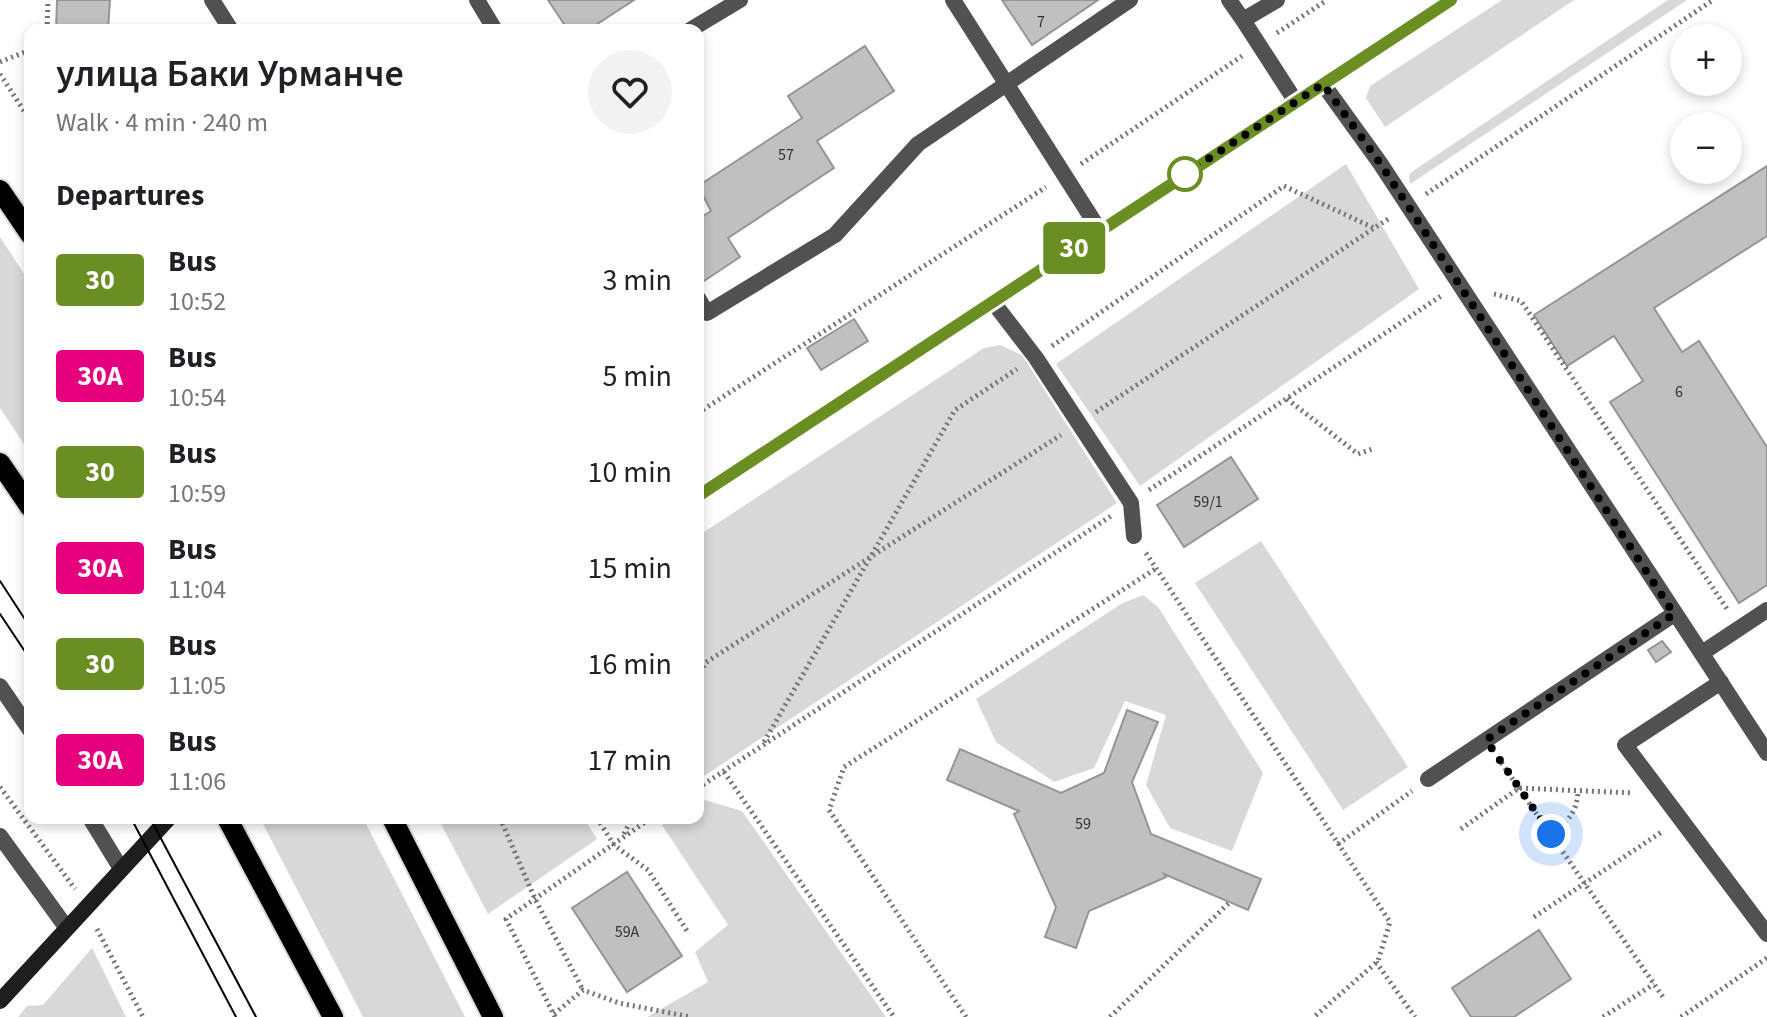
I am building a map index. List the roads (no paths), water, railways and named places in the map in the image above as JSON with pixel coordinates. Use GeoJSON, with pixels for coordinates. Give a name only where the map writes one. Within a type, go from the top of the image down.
{"type":"FeatureCollection","features":[{"type":"Feature","properties":{"kind":"main road"},"geometry":{"type":"LineString","coordinates":[[0,190],[24,220]]}},
{"type":"Feature","properties":{"kind":"main road"},"geometry":{"type":"LineString","coordinates":[[0,463],[24,498]]}},
{"type":"Feature","properties":{"kind":"main road"},"geometry":{"type":"LineString","coordinates":[[230,824],[333,1017]]}},
{"type":"Feature","properties":{"kind":"main road"},"geometry":{"type":"LineString","coordinates":[[395,824],[493,1017]]}},
{"type":"Feature","properties":{"kind":"street"},"geometry":{"type":"LineString","coordinates":[[704,492],[1451,0]]}},
{"type":"Feature","properties":{"kind":"street"},"geometry":{"type":"LineString","coordinates":[[0,1001],[120,867],[163,824]]}},
{"type":"Feature","properties":{"kind":"lane"},"geometry":{"type":"LineString","coordinates":[[212,0],[227,24]]}},
{"type":"Feature","properties":{"kind":"lane"},"geometry":{"type":"LineString","coordinates":[[477,0],[491,24]]}},
{"type":"Feature","properties":{"kind":"lane"},"geometry":{"type":"LineString","coordinates":[[700,24],[740,0]]}},
{"type":"Feature","properties":{"kind":"lane"},"geometry":{"type":"LineString","coordinates":[[953,0],[1100,231]]}},
{"type":"Feature","properties":{"kind":"lane"},"geometry":{"type":"LineString","coordinates":[[704,308],[707,313],[835,235],[918,144],[1130,0]]}},
{"type":"Feature","properties":{"kind":"lane"},"geometry":{"type":"LineString","coordinates":[[1229,0],[1296,102]]}},
{"type":"Feature","properties":{"kind":"lane"},"geometry":{"type":"LineString","coordinates":[[1243,20],[1277,0]]}},
{"type":"Feature","properties":{"kind":"lane"},"geometry":{"type":"LineString","coordinates":[[1323,84],[1408,207],[1767,753]]}},
{"type":"Feature","properties":{"kind":"lane"},"geometry":{"type":"LineString","coordinates":[[993,302],[1036,358],[1131,503],[1134,536]]}},
{"type":"Feature","properties":{"kind":"lane"},"geometry":{"type":"LineString","coordinates":[[1702,653],[1767,610]]}},
{"type":"Feature","properties":{"kind":"lane"},"geometry":{"type":"LineString","coordinates":[[1428,779],[1674,614]]}},
{"type":"Feature","properties":{"kind":"lane"},"geometry":{"type":"LineString","coordinates":[[1721,682],[1625,745],[1767,934]]}},
{"type":"Feature","properties":{"kind":"lane"},"geometry":{"type":"LineString","coordinates":[[0,686],[24,721]]}},
{"type":"Feature","properties":{"kind":"lane"},"geometry":{"type":"LineString","coordinates":[[94,824],[120,867]]}},
{"type":"Feature","properties":{"kind":"lane"},"geometry":{"type":"LineString","coordinates":[[0,836],[66,927]]}},
{"type":"Feature","properties":{"kind":"tram line"},"geometry":{"type":"LineString","coordinates":[[0,581],[24,618]]}},
{"type":"Feature","properties":{"kind":"tram line"},"geometry":{"type":"LineString","coordinates":[[0,614],[24,650]]}},
{"type":"Feature","properties":{"kind":"tram line"},"geometry":{"type":"LineString","coordinates":[[134,824],[236,1017]]}},
{"type":"Feature","properties":{"kind":"tram line"},"geometry":{"type":"LineString","coordinates":[[153,824],[256,1017]]}}]}
